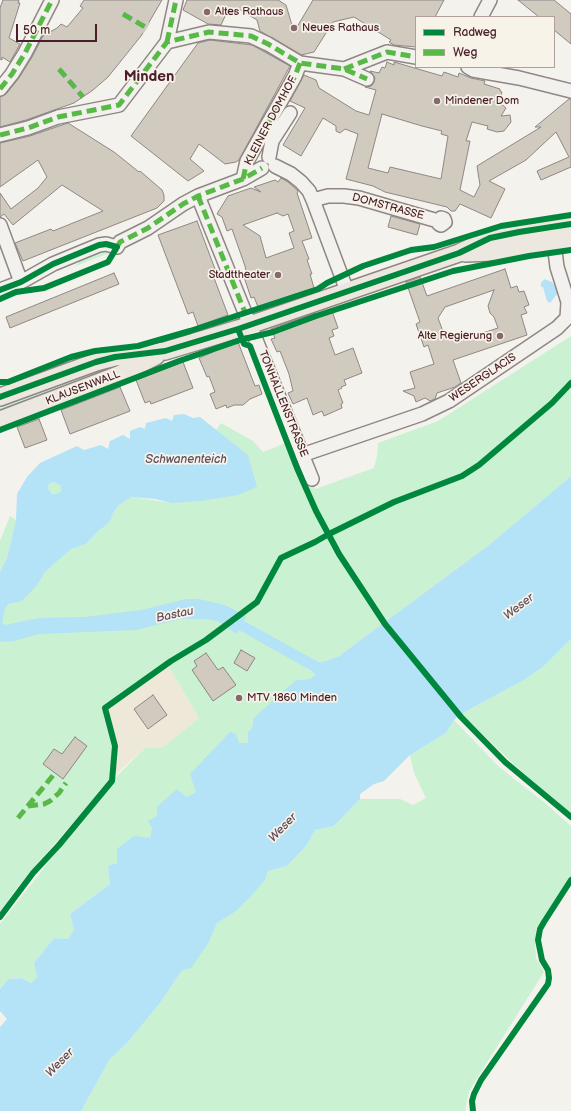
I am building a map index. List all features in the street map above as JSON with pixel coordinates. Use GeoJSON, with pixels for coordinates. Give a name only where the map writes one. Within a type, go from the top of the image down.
{"type":"FeatureCollection","features":[{"type":"Feature","properties":{"kind":"main road","name":"KLAUSENWALL"},"geometry":{"type":"LineString","coordinates":[[0,420],[121,374],[165,351],[251,324],[459,253],[490,238],[519,232],[560,231],[571,240]]}},
{"type":"Feature","properties":{"kind":"main road","name":"KLAUSENWALL"},"geometry":{"type":"LineString","coordinates":[[0,398],[78,368],[115,357],[165,351]]}},
{"type":"Feature","properties":{"kind":"street"},"geometry":{"type":"LineString","coordinates":[[0,89],[12,74],[25,53],[52,0]]}},
{"type":"Feature","properties":{"kind":"street"},"geometry":{"type":"LineString","coordinates":[[0,135],[28,128],[58,117],[119,105],[167,42],[176,0]]}},
{"type":"Feature","properties":{"kind":"street"},"geometry":{"type":"LineString","coordinates":[[482,16],[490,0]]}},
{"type":"Feature","properties":{"kind":"street","name":"KLEINER DOMHOF"},"geometry":{"type":"LineString","coordinates":[[167,42],[209,32],[251,36],[300,63],[344,69],[367,79]]}},
{"type":"Feature","properties":{"kind":"street","name":"KLEINER DOMHOF"},"geometry":{"type":"LineString","coordinates":[[344,69],[387,52],[415,57]]}},
{"type":"Feature","properties":{"kind":"street","name":"KLEINER DOMHOF"},"geometry":{"type":"LineString","coordinates":[[243,179],[247,161],[295,76],[300,63]]}},
{"type":"Feature","properties":{"kind":"street"},"geometry":{"type":"LineString","coordinates":[[470,68],[473,70],[519,78],[570,91]]}},
{"type":"Feature","properties":{"kind":"street"},"geometry":{"type":"LineString","coordinates":[[269,163],[272,141],[290,113]]}},
{"type":"Feature","properties":{"kind":"street"},"geometry":{"type":"LineString","coordinates":[[0,299],[53,264],[99,245],[106,244],[117,246],[120,242],[148,228],[183,204],[198,196],[243,179],[269,163]]}},
{"type":"Feature","properties":{"kind":"street"},"geometry":{"type":"LineString","coordinates":[[269,163],[291,174],[309,191],[347,291]]}},
{"type":"Feature","properties":{"kind":"street","name":"TONHALLENSTRASSE"},"geometry":{"type":"LineString","coordinates":[[198,196],[251,324],[312,479]]}},
{"type":"Feature","properties":{"kind":"street","name":"DOMSTRASSE"},"geometry":{"type":"LineString","coordinates":[[313,200],[328,196],[359,198],[438,221]]}},
{"type":"Feature","properties":{"kind":"street"},"geometry":{"type":"LineString","coordinates":[[0,226],[19,287]]}},
{"type":"Feature","properties":{"kind":"street","name":"WESERGLACIS"},"geometry":{"type":"LineString","coordinates":[[302,455],[422,414],[449,401],[557,328],[567,318],[568,302],[557,267],[560,231]]}},
{"type":"Feature","properties":{"kind":"street"},"geometry":{"type":"LineString","coordinates":[[0,290],[19,287]]}},
{"type":"Feature","properties":{"kind":"street"},"geometry":{"type":"LineString","coordinates":[[0,388],[20,390]]}},
{"type":"Feature","properties":{"kind":"shaded area"},"geometry":{"type":"Polygon","coordinates":[[[168,665],[199,718],[162,748],[145,748],[114,776],[118,745],[107,706],[168,665]]]}},
{"type":"Feature","properties":{"kind":"green space"},"geometry":{"type":"Polygon","coordinates":[[[105,247],[112,252],[58,273],[75,266],[78,263],[78,260],[105,247]]]}},
{"type":"Feature","properties":{"kind":"green space"},"geometry":{"type":"Polygon","coordinates":[[[571,336],[571,476],[489,545],[339,656],[326,661],[319,662],[313,660],[305,667],[314,673],[315,676],[310,679],[296,680],[248,732],[248,743],[239,743],[196,792],[187,797],[177,789],[157,816],[150,838],[117,863],[108,866],[110,884],[70,914],[74,930],[68,939],[54,938],[34,963],[37,977],[31,983],[21,978],[8,979],[0,989],[0,924],[112,781],[145,748],[162,748],[199,718],[168,665],[107,706],[113,746],[111,779],[23,880],[0,911],[0,605],[38,584],[45,572],[71,549],[86,544],[110,521],[113,513],[119,505],[132,497],[171,503],[248,456],[216,430],[221,423],[253,441],[263,452],[296,439],[315,489],[374,468],[378,443],[438,421],[571,336]]]}},
{"type":"Feature","properties":{"kind":"green space"},"geometry":{"type":"Polygon","coordinates":[[[125,361],[126,365],[0,412],[0,405],[125,361]]]}},
{"type":"Feature","properties":{"kind":"green space"},"geometry":{"type":"Polygon","coordinates":[[[54,482],[61,486],[61,491],[57,494],[52,494],[48,486],[50,483],[54,482]]]}},
{"type":"Feature","properties":{"kind":"green space"},"geometry":{"type":"Polygon","coordinates":[[[10,516],[16,520],[7,558],[0,572],[0,541],[10,516]]]}},
{"type":"Feature","properties":{"kind":"green space"},"geometry":{"type":"Polygon","coordinates":[[[571,639],[571,814],[518,768],[461,714],[522,681],[543,667],[571,639]]]}},
{"type":"Feature","properties":{"kind":"green space"},"geometry":{"type":"Polygon","coordinates":[[[454,720],[499,767],[545,803],[571,826],[571,876],[536,929],[536,958],[544,972],[469,1091],[465,1111],[81,1111],[110,1059],[128,1042],[160,1003],[182,970],[209,942],[217,923],[235,912],[265,880],[268,871],[287,866],[307,845],[315,830],[334,826],[360,799],[400,799],[413,805],[426,798],[414,773],[410,755],[446,733],[454,720]]]}},
{"type":"Feature","properties":{"kind":"water"},"geometry":{"type":"Polygon","coordinates":[[[544,279],[552,282],[557,289],[557,294],[550,303],[547,301],[543,287],[541,287],[541,283],[544,279]]]}},
{"type":"Feature","properties":{"kind":"water"},"geometry":{"type":"Polygon","coordinates":[[[184,414],[193,418],[200,417],[248,455],[257,487],[238,495],[200,501],[171,503],[155,499],[132,497],[119,505],[113,513],[110,521],[86,544],[71,549],[45,572],[38,584],[22,601],[8,604],[5,609],[2,623],[5,625],[39,618],[85,617],[141,610],[186,599],[199,599],[225,605],[246,616],[244,621],[319,662],[326,661],[339,656],[489,545],[571,476],[571,639],[543,667],[522,681],[461,714],[454,720],[446,733],[410,755],[384,781],[374,784],[360,794],[360,799],[334,826],[315,830],[307,845],[287,866],[268,871],[265,880],[250,897],[235,912],[217,923],[209,942],[191,968],[182,970],[160,1003],[128,1042],[110,1059],[81,1111],[0,1111],[0,1027],[7,1019],[0,1011],[0,989],[8,979],[21,978],[31,983],[37,977],[34,963],[54,938],[68,939],[74,930],[70,914],[110,884],[108,866],[117,863],[117,849],[134,836],[150,838],[152,828],[148,821],[157,816],[157,807],[177,789],[187,797],[196,792],[190,774],[230,732],[236,734],[239,743],[248,743],[248,732],[252,728],[254,718],[296,680],[310,679],[315,675],[310,670],[239,630],[236,634],[217,621],[207,619],[181,619],[136,630],[39,634],[14,641],[0,642],[0,572],[7,558],[16,520],[17,494],[27,477],[40,463],[77,446],[84,450],[101,445],[108,449],[110,441],[123,435],[130,439],[130,431],[140,427],[145,429],[146,423],[166,418],[172,421],[174,415],[184,414]],[[54,482],[50,483],[48,486],[52,494],[57,494],[61,491],[61,486],[54,482]]]}},
{"type":"Feature","properties":{"kind":"building"},"geometry":{"type":"Polygon","coordinates":[[[3,0],[19,0],[18,3],[20,3],[9,38],[20,44],[10,62],[2,57],[2,60],[0,59],[0,8],[3,0]]]}},
{"type":"Feature","properties":{"kind":"building"},"geometry":{"type":"Polygon","coordinates":[[[84,0],[162,0],[141,36],[108,77],[93,90],[74,103],[26,120],[0,127],[0,97],[6,94],[19,78],[43,36],[61,24],[67,27],[83,8],[80,6],[84,0]]]}},
{"type":"Feature","properties":{"kind":"building","name":"Neues Rathaus"},"geometry":{"type":"Polygon","coordinates":[[[187,0],[278,0],[286,5],[294,32],[313,0],[444,0],[436,16],[415,16],[415,47],[394,45],[389,42],[391,40],[354,17],[333,22],[314,52],[301,55],[260,31],[257,20],[239,9],[227,12],[221,25],[208,24],[183,10],[187,0]]]}},
{"type":"Feature","properties":{"kind":"building"},"geometry":{"type":"Polygon","coordinates":[[[518,0],[554,0],[571,14],[571,44],[555,31],[555,16],[538,16],[518,0]]]}},
{"type":"Feature","properties":{"kind":"building"},"geometry":{"type":"Polygon","coordinates":[[[210,40],[252,45],[290,66],[239,160],[225,164],[199,144],[190,159],[204,171],[188,181],[131,136],[198,43],[210,40]]]}},
{"type":"Feature","properties":{"kind":"building"},"geometry":{"type":"Polygon","coordinates":[[[387,62],[394,65],[394,62],[442,76],[444,72],[458,77],[459,73],[471,78],[485,81],[484,84],[500,89],[502,92],[499,102],[506,108],[501,116],[510,115],[511,122],[504,131],[497,132],[487,129],[488,126],[472,122],[466,141],[470,141],[460,190],[474,197],[480,185],[477,166],[541,127],[535,127],[569,99],[571,99],[571,167],[541,180],[537,171],[569,157],[556,132],[526,160],[489,181],[505,189],[491,218],[460,204],[455,211],[451,211],[447,207],[385,192],[373,186],[346,179],[358,134],[345,129],[340,133],[336,131],[336,126],[323,118],[301,156],[283,145],[305,108],[290,101],[304,75],[316,80],[319,88],[356,111],[369,115],[376,90],[365,87],[371,86],[374,82],[375,78],[370,71],[379,73],[382,67],[385,68],[387,62]],[[382,114],[368,168],[388,173],[390,167],[441,179],[448,136],[441,134],[442,131],[382,114]]]}},
{"type":"Feature","properties":{"kind":"building"},"geometry":{"type":"Polygon","coordinates":[[[68,123],[114,152],[139,172],[140,171],[162,190],[164,201],[157,208],[23,261],[15,243],[51,229],[53,231],[103,211],[62,185],[13,225],[4,214],[0,217],[0,193],[11,209],[38,188],[47,177],[38,160],[0,187],[0,143],[30,136],[68,123]]]}},
{"type":"Feature","properties":{"kind":"building"},"geometry":{"type":"Polygon","coordinates":[[[281,178],[298,191],[297,193],[312,238],[302,241],[309,259],[307,260],[312,274],[310,274],[314,288],[258,307],[254,297],[251,298],[244,277],[247,276],[245,266],[232,229],[227,231],[222,217],[217,214],[228,196],[251,188],[261,192],[254,187],[275,180],[278,182],[281,178]],[[277,213],[243,225],[260,236],[266,258],[294,248],[289,233],[294,231],[288,214],[283,216],[277,213]]]}},
{"type":"Feature","properties":{"kind":"building"},"geometry":{"type":"Polygon","coordinates":[[[391,216],[420,224],[417,235],[388,227],[391,216]]]}},
{"type":"Feature","properties":{"kind":"building"},"geometry":{"type":"Polygon","coordinates":[[[197,221],[215,269],[211,270],[228,315],[198,326],[193,312],[188,314],[158,235],[197,221]]]}},
{"type":"Feature","properties":{"kind":"building","name":"Alte Regierung"},"geometry":{"type":"Polygon","coordinates":[[[505,269],[511,288],[517,286],[519,292],[524,291],[529,305],[524,307],[527,313],[521,315],[527,335],[453,360],[461,383],[455,387],[437,393],[435,399],[430,401],[425,398],[416,402],[414,396],[403,391],[415,388],[410,372],[434,364],[428,345],[424,347],[416,324],[420,322],[406,282],[420,277],[427,296],[505,269]],[[494,290],[445,307],[438,318],[445,337],[455,342],[498,328],[488,306],[494,290]]]}},
{"type":"Feature","properties":{"kind":"building"},"geometry":{"type":"Polygon","coordinates":[[[114,273],[119,284],[10,328],[6,317],[114,273]]]}},
{"type":"Feature","properties":{"kind":"building"},"geometry":{"type":"Polygon","coordinates":[[[332,311],[338,328],[332,330],[334,336],[329,338],[335,355],[353,348],[362,373],[344,380],[346,385],[338,390],[343,403],[341,404],[342,408],[324,416],[322,411],[313,415],[307,398],[293,404],[288,393],[293,391],[289,374],[280,351],[277,352],[271,339],[275,338],[271,329],[315,313],[316,316],[332,311]]]}},
{"type":"Feature","properties":{"kind":"building"},"geometry":{"type":"Polygon","coordinates":[[[238,342],[255,386],[259,385],[262,394],[250,399],[243,405],[234,405],[227,408],[226,405],[216,409],[210,394],[215,392],[209,376],[207,377],[199,358],[213,352],[212,351],[238,342]]]}},
{"type":"Feature","properties":{"kind":"building"},"geometry":{"type":"Polygon","coordinates":[[[183,362],[193,388],[151,404],[150,401],[145,403],[136,380],[183,362]]]}},
{"type":"Feature","properties":{"kind":"building"},"geometry":{"type":"Polygon","coordinates":[[[120,387],[130,411],[70,434],[61,410],[120,387]]]}},
{"type":"Feature","properties":{"kind":"building"},"geometry":{"type":"Polygon","coordinates":[[[39,419],[47,440],[25,448],[17,427],[39,419]]]}},
{"type":"Feature","properties":{"kind":"building"},"geometry":{"type":"Polygon","coordinates":[[[241,650],[255,658],[247,671],[234,663],[241,650]]]}},
{"type":"Feature","properties":{"kind":"building"},"geometry":{"type":"Polygon","coordinates":[[[206,653],[218,670],[223,667],[236,685],[213,701],[192,670],[197,666],[194,661],[206,653]]]}},
{"type":"Feature","properties":{"kind":"building"},"geometry":{"type":"Polygon","coordinates":[[[153,695],[167,715],[148,729],[134,709],[153,695]]]}},
{"type":"Feature","properties":{"kind":"building"},"geometry":{"type":"Polygon","coordinates":[[[75,737],[87,746],[63,779],[43,764],[54,749],[62,754],[75,737]]]}},
{"type":"Feature","properties":{"kind":"tunnel"},"geometry":{"type":"LineString","coordinates":[[123,14],[147,28]]}},
{"type":"Feature","properties":{"kind":"tunnel"},"geometry":{"type":"LineString","coordinates":[[59,69],[83,97]]}},
{"type":"Feature","properties":{"kind":"marked path"},"geometry":{"type":"LineString","coordinates":[[0,89],[12,74],[25,53],[52,0]]}},
{"type":"Feature","properties":{"kind":"marked path"},"geometry":{"type":"LineString","coordinates":[[167,42],[176,0]]}},
{"type":"Feature","properties":{"kind":"marked path"},"geometry":{"type":"LineString","coordinates":[[123,14],[147,28]]}},
{"type":"Feature","properties":{"kind":"marked path"},"geometry":{"type":"LineString","coordinates":[[0,135],[28,128],[58,117],[119,105],[167,42],[209,32],[251,36],[300,63],[344,69],[367,79]]}},
{"type":"Feature","properties":{"kind":"marked path"},"geometry":{"type":"LineString","coordinates":[[344,69],[387,52],[415,57]]}},
{"type":"Feature","properties":{"kind":"marked path"},"geometry":{"type":"LineString","coordinates":[[243,179],[247,161],[295,76],[300,63]]}},
{"type":"Feature","properties":{"kind":"marked path"},"geometry":{"type":"LineString","coordinates":[[59,69],[83,97]]}},
{"type":"Feature","properties":{"kind":"marked path"},"geometry":{"type":"LineString","coordinates":[[117,247],[120,242],[148,228],[183,204],[198,196],[243,179],[262,168]]}},
{"type":"Feature","properties":{"kind":"marked path"},"geometry":{"type":"LineString","coordinates":[[198,196],[246,315]]}},
{"type":"Feature","properties":{"kind":"marked path"},"geometry":{"type":"LineString","coordinates":[[18,818],[55,773]]}},
{"type":"Feature","properties":{"kind":"marked path"},"geometry":{"type":"LineString","coordinates":[[28,806],[44,804],[50,801],[59,793],[66,783]]}},
{"type":"Feature","properties":{"kind":"cycle path"},"geometry":{"type":"LineString","coordinates":[[0,382],[8,382],[71,357],[95,351],[138,346],[190,331],[318,289],[327,283],[363,266],[411,250],[434,247],[501,226],[571,215]]}},
{"type":"Feature","properties":{"kind":"cycle path"},"geometry":{"type":"LineString","coordinates":[[0,397],[96,362],[115,357],[165,351],[238,329],[459,253],[490,238],[571,224]]}},
{"type":"Feature","properties":{"kind":"cycle path"},"geometry":{"type":"LineString","coordinates":[[0,290],[21,282],[53,264],[99,245],[106,244],[117,247],[108,262],[44,288],[16,292],[0,299]]}},
{"type":"Feature","properties":{"kind":"cycle path"},"geometry":{"type":"LineString","coordinates":[[0,430],[179,361],[240,340],[273,332],[316,316],[453,271],[529,256],[571,250]]}},
{"type":"Feature","properties":{"kind":"cycle path"},"geometry":{"type":"LineString","coordinates":[[238,329],[244,344],[250,346],[297,468],[316,511],[339,554],[385,624],[461,717],[505,762],[571,817]]}},
{"type":"Feature","properties":{"kind":"cycle path"},"geometry":{"type":"LineString","coordinates":[[0,917],[33,873],[59,845],[112,781],[115,746],[105,708],[171,661],[206,640],[257,602],[281,558],[394,502],[462,476],[479,465],[552,403],[571,383]]}},
{"type":"Feature","properties":{"kind":"cycle path"},"geometry":{"type":"LineString","coordinates":[[473,1111],[472,1101],[481,1080],[548,984],[548,970],[542,960],[538,940],[540,929],[571,880]]}},
{"type":"Feature","properties":{"kind":"place","name":"Altes Rathaus"},"geometry":{"type":"Point","coordinates":[207,12]}},
{"type":"Feature","properties":{"kind":"place","name":"Neues Rathaus"},"geometry":{"type":"Point","coordinates":[294,28]}},
{"type":"Feature","properties":{"kind":"place","name":"Mindener Dom"},"geometry":{"type":"Point","coordinates":[437,101]}},
{"type":"Feature","properties":{"kind":"place","name":"Stadttheater"},"geometry":{"type":"Point","coordinates":[278,275]}},
{"type":"Feature","properties":{"kind":"place","name":"Alte Regierung"},"geometry":{"type":"Point","coordinates":[500,336]}},
{"type":"Feature","properties":{"kind":"place","name":"MTV 1860 Minden"},"geometry":{"type":"Point","coordinates":[239,698]}},
{"type":"Feature","properties":{"kind":"district","name":"Minden"},"geometry":{"type":"Point","coordinates":[149,77]}},
{"type":"Feature","properties":{"kind":"water label","name":"Schwanenteich"},"geometry":{"type":"Point","coordinates":[186,460]}},
{"type":"Feature","properties":{"kind":"water label","name":"Weser"},"geometry":{"type":"Point","coordinates":[519,607]}},
{"type":"Feature","properties":{"kind":"water label","name":"Bastau"},"geometry":{"type":"Point","coordinates":[175,615]}},
{"type":"Feature","properties":{"kind":"water label","name":"Weser"},"geometry":{"type":"Point","coordinates":[283,828]}},
{"type":"Feature","properties":{"kind":"water label","name":"Weser"},"geometry":{"type":"Point","coordinates":[60,1063]}}]}
